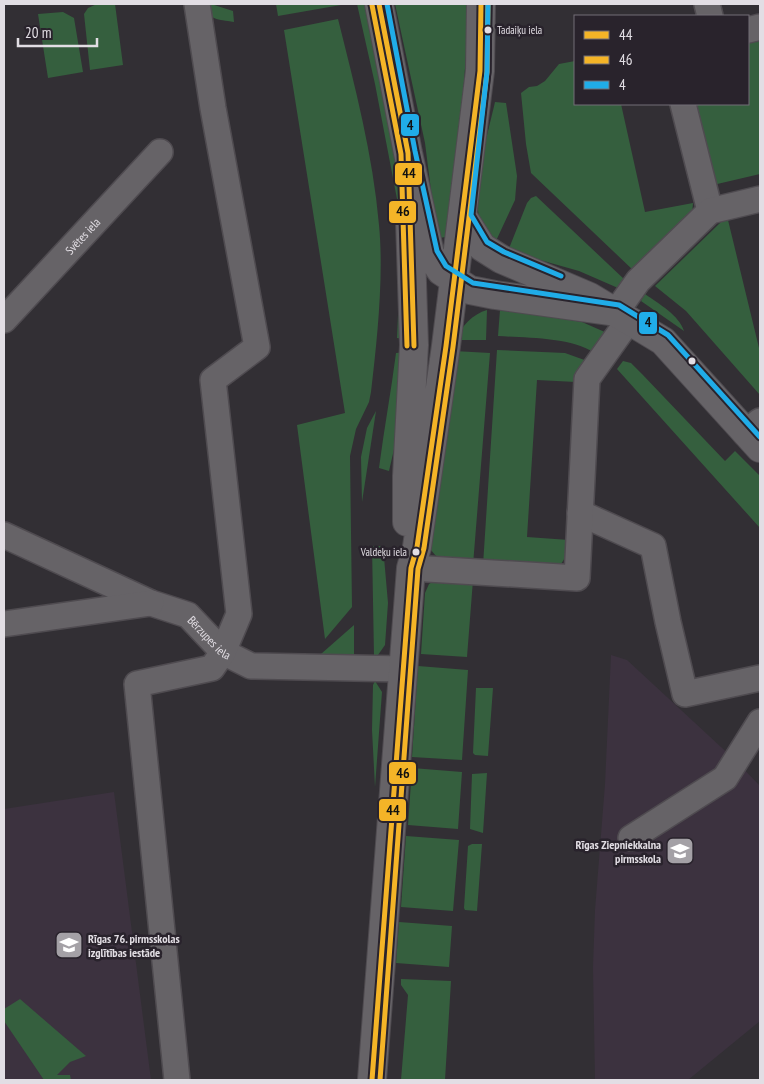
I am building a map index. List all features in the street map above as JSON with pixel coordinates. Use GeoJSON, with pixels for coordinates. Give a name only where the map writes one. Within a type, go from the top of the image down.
{"type":"FeatureCollection","features":[{"type":"Feature","properties":{"kind":"street"},"geometry":{"type":"LineString","coordinates":[[177,1080],[137,684],[212,668],[223,652],[240,614],[213,380],[257,347],[213,108],[197,4]]}},
{"type":"Feature","properties":{"kind":"street"},"geometry":{"type":"LineString","coordinates":[[379,4],[430,254],[441,271],[470,290],[622,316]]}},
{"type":"Feature","properties":{"kind":"street"},"geometry":{"type":"LineString","coordinates":[[411,568],[417,548],[463,217],[480,71],[481,4]]}},
{"type":"Feature","properties":{"kind":"street"},"geometry":{"type":"LineString","coordinates":[[683,105],[710,211]]}},
{"type":"Feature","properties":{"kind":"street","name":"Svētes iela"},"geometry":{"type":"LineString","coordinates":[[4,320],[160,152]]}},
{"type":"Feature","properties":{"kind":"street"},"geometry":{"type":"LineString","coordinates":[[372,1080],[411,568],[406,525],[414,345],[408,153]]}},
{"type":"Feature","properties":{"kind":"street"},"geometry":{"type":"LineString","coordinates":[[411,568],[577,578],[587,379],[622,316],[638,281],[710,211],[760,199]]}},
{"type":"Feature","properties":{"kind":"street"},"geometry":{"type":"LineString","coordinates":[[463,217],[482,247],[501,259],[590,297],[663,341],[755,434]]}},
{"type":"Feature","properties":{"kind":"street"},"geometry":{"type":"LineString","coordinates":[[580,513],[653,546],[685,694],[760,678]]}},
{"type":"Feature","properties":{"kind":"street","name":"Bērzupes iela"},"geometry":{"type":"LineString","coordinates":[[4,535],[151,603],[188,615],[223,652],[251,666],[403,668]]}},
{"type":"Feature","properties":{"kind":"street"},"geometry":{"type":"LineString","coordinates":[[4,624],[151,603]]}},
{"type":"Feature","properties":{"kind":"street"},"geometry":{"type":"LineString","coordinates":[[631,838],[725,778],[760,722]]}},
{"type":"Feature","properties":{"kind":"shaded area","name":"Rīgas Ziepniekkalna pirmsskola"},"geometry":{"type":"Polygon","coordinates":[[[611,655],[627,660],[735,760],[760,786],[760,1021],[688,1080],[595,1080],[593,967],[595,910],[605,784],[611,655]]]}},
{"type":"Feature","properties":{"kind":"shaded area","name":"Rīgas 76. pirmsskolas izglītības iestāde"},"geometry":{"type":"Polygon","coordinates":[[[114,792],[151,1080],[4,1080],[4,809],[114,792]]]}},
{"type":"Feature","properties":{"kind":"green space"},"geometry":{"type":"Polygon","coordinates":[[[97,4],[115,4],[123,65],[90,70],[84,14],[88,8],[97,4]]]}},
{"type":"Feature","properties":{"kind":"green space"},"geometry":{"type":"Polygon","coordinates":[[[203,4],[211,4],[233,11],[234,22],[211,16],[203,4]]]}},
{"type":"Feature","properties":{"kind":"green space"},"geometry":{"type":"Polygon","coordinates":[[[276,4],[341,4],[341,5],[278,16],[276,4]]]}},
{"type":"Feature","properties":{"kind":"green space"},"geometry":{"type":"Polygon","coordinates":[[[357,4],[366,4],[392,125],[400,174],[407,251],[405,339],[397,338],[400,234],[397,199],[375,84],[357,4]]]}},
{"type":"Feature","properties":{"kind":"green space"},"geometry":{"type":"Polygon","coordinates":[[[395,4],[468,4],[463,91],[445,237],[440,238],[434,214],[425,143],[395,4]]]}},
{"type":"Feature","properties":{"kind":"green space"},"geometry":{"type":"Polygon","coordinates":[[[63,12],[74,18],[83,72],[48,78],[38,14],[63,12]]]}},
{"type":"Feature","properties":{"kind":"green space"},"geometry":{"type":"Polygon","coordinates":[[[338,19],[363,121],[376,199],[381,265],[371,392],[369,402],[356,429],[350,456],[352,607],[325,639],[297,425],[345,413],[284,30],[338,19]]]}},
{"type":"Feature","properties":{"kind":"green space"},"geometry":{"type":"Polygon","coordinates":[[[760,34],[760,174],[713,185],[689,105],[749,105],[749,37],[760,34]]]}},
{"type":"Feature","properties":{"kind":"green space"},"geometry":{"type":"Polygon","coordinates":[[[574,61],[574,105],[621,105],[645,212],[693,203],[692,215],[634,271],[531,173],[521,93],[529,87],[537,86],[545,81],[559,64],[574,61]]]}},
{"type":"Feature","properties":{"kind":"green space"},"geometry":{"type":"Polygon","coordinates":[[[495,102],[506,103],[517,176],[515,200],[495,243],[485,232],[481,224],[478,212],[478,197],[481,164],[495,102]]]}},
{"type":"Feature","properties":{"kind":"green space"},"geometry":{"type":"Polygon","coordinates":[[[536,196],[625,280],[618,288],[579,271],[508,251],[527,203],[536,196]]]}},
{"type":"Feature","properties":{"kind":"green space"},"geometry":{"type":"Polygon","coordinates":[[[728,220],[760,352],[760,395],[686,311],[655,286],[721,222],[728,220]]]}},
{"type":"Feature","properties":{"kind":"green space"},"geometry":{"type":"Polygon","coordinates":[[[645,294],[673,315],[684,331],[641,301],[645,294]]]}},
{"type":"Feature","properties":{"kind":"green space"},"geometry":{"type":"Polygon","coordinates":[[[487,310],[486,340],[456,340],[468,321],[477,314],[487,310]]]}},
{"type":"Feature","properties":{"kind":"green space"},"geometry":{"type":"Polygon","coordinates":[[[500,310],[582,322],[607,333],[595,353],[561,341],[498,336],[500,310]]]}},
{"type":"Feature","properties":{"kind":"green space"},"geometry":{"type":"Polygon","coordinates":[[[497,350],[565,353],[590,362],[576,382],[537,380],[527,537],[569,540],[568,553],[561,564],[543,569],[483,565],[497,350]]]}},
{"type":"Feature","properties":{"kind":"green space"},"geometry":{"type":"Polygon","coordinates":[[[454,351],[490,353],[473,565],[442,559],[432,552],[429,546],[454,351]]]}},
{"type":"Feature","properties":{"kind":"green space"},"geometry":{"type":"Polygon","coordinates":[[[407,352],[401,419],[389,471],[379,468],[396,353],[407,352]]]}},
{"type":"Feature","properties":{"kind":"green space"},"geometry":{"type":"Polygon","coordinates":[[[623,361],[631,363],[725,461],[735,451],[760,476],[760,528],[617,369],[623,361]]]}},
{"type":"Feature","properties":{"kind":"green space"},"geometry":{"type":"Polygon","coordinates":[[[376,411],[362,502],[361,457],[367,428],[376,411]]]}},
{"type":"Feature","properties":{"kind":"green space"},"geometry":{"type":"Polygon","coordinates":[[[372,546],[383,546],[388,603],[385,645],[378,655],[374,656],[372,546]]]}},
{"type":"Feature","properties":{"kind":"green space"},"geometry":{"type":"Polygon","coordinates":[[[439,578],[473,580],[467,657],[421,654],[425,593],[429,584],[439,578]]]}},
{"type":"Feature","properties":{"kind":"green space"},"geometry":{"type":"Polygon","coordinates":[[[354,625],[354,658],[321,654],[354,625]]]}},
{"type":"Feature","properties":{"kind":"green space"},"geometry":{"type":"Polygon","coordinates":[[[418,666],[468,670],[462,760],[412,757],[418,666]]]}},
{"type":"Feature","properties":{"kind":"green space"},"geometry":{"type":"Polygon","coordinates":[[[375,681],[382,692],[375,787],[372,730],[373,685],[375,681]]]}},
{"type":"Feature","properties":{"kind":"green space"},"geometry":{"type":"Polygon","coordinates":[[[476,688],[493,688],[488,756],[475,755],[473,753],[476,688]]]}},
{"type":"Feature","properties":{"kind":"green space"},"geometry":{"type":"Polygon","coordinates":[[[412,768],[462,772],[458,829],[408,825],[412,768]]]}},
{"type":"Feature","properties":{"kind":"green space"},"geometry":{"type":"Polygon","coordinates":[[[487,773],[483,833],[470,829],[472,774],[487,773]]]}},
{"type":"Feature","properties":{"kind":"green space"},"geometry":{"type":"Polygon","coordinates":[[[406,836],[459,840],[453,911],[401,907],[406,836]]]}},
{"type":"Feature","properties":{"kind":"green space"},"geometry":{"type":"Polygon","coordinates":[[[482,844],[477,911],[465,910],[464,908],[468,846],[482,844]]]}},
{"type":"Feature","properties":{"kind":"green space"},"geometry":{"type":"Polygon","coordinates":[[[399,922],[452,926],[449,967],[396,963],[399,922]]]}},
{"type":"Feature","properties":{"kind":"green space"},"geometry":{"type":"Polygon","coordinates":[[[401,979],[451,981],[445,1080],[401,1080],[408,995],[401,985],[401,979]]]}},
{"type":"Feature","properties":{"kind":"green space"},"geometry":{"type":"Polygon","coordinates":[[[20,999],[86,1056],[70,1062],[57,1075],[70,1075],[71,1080],[44,1080],[4,1021],[4,1009],[20,999]]]}},
{"type":"Feature","properties":{"kind":"transit line","name":"44"},"geometry":{"type":"LineString","coordinates":[[379,4],[408,153],[414,346]]}},
{"type":"Feature","properties":{"kind":"transit line","name":"4"},"geometry":{"type":"LineString","coordinates":[[387,4],[415,151],[437,251],[446,266],[473,283],[619,305],[668,335],[760,437]]}},
{"type":"Feature","properties":{"kind":"transit line","name":"44"},"geometry":{"type":"LineString","coordinates":[[372,1080],[411,568],[417,547],[446,346],[480,71],[481,4]]}},
{"type":"Feature","properties":{"kind":"transit line","name":"46"},"geometry":{"type":"LineString","coordinates":[[380,1080],[418,569],[424,548],[453,347],[487,72],[488,4]]}},
{"type":"Feature","properties":{"kind":"transit line","name":"4"},"geometry":{"type":"LineString","coordinates":[[488,4],[487,72],[471,215],[487,242],[504,252],[561,276]]}},
{"type":"Feature","properties":{"kind":"transit line","name":"46"},"geometry":{"type":"LineString","coordinates":[[372,5],[401,154],[407,346]]}},
{"type":"Feature","properties":{"kind":"place","name":"Tadaiķu iela"},"geometry":{"type":"Point","coordinates":[488,30]}},
{"type":"Feature","properties":{"kind":"place","name":"Valdeķu iela"},"geometry":{"type":"Point","coordinates":[416,552]}},
{"type":"Feature","properties":{"kind":"place","name":"Rīgas Ziepniekkalna pirmsskola"},"geometry":{"type":"Point","coordinates":[680,851]}},
{"type":"Feature","properties":{"kind":"place","name":"Rīgas 76. pirmsskolas izglītības iestāde"},"geometry":{"type":"Point","coordinates":[69,945]}}]}
